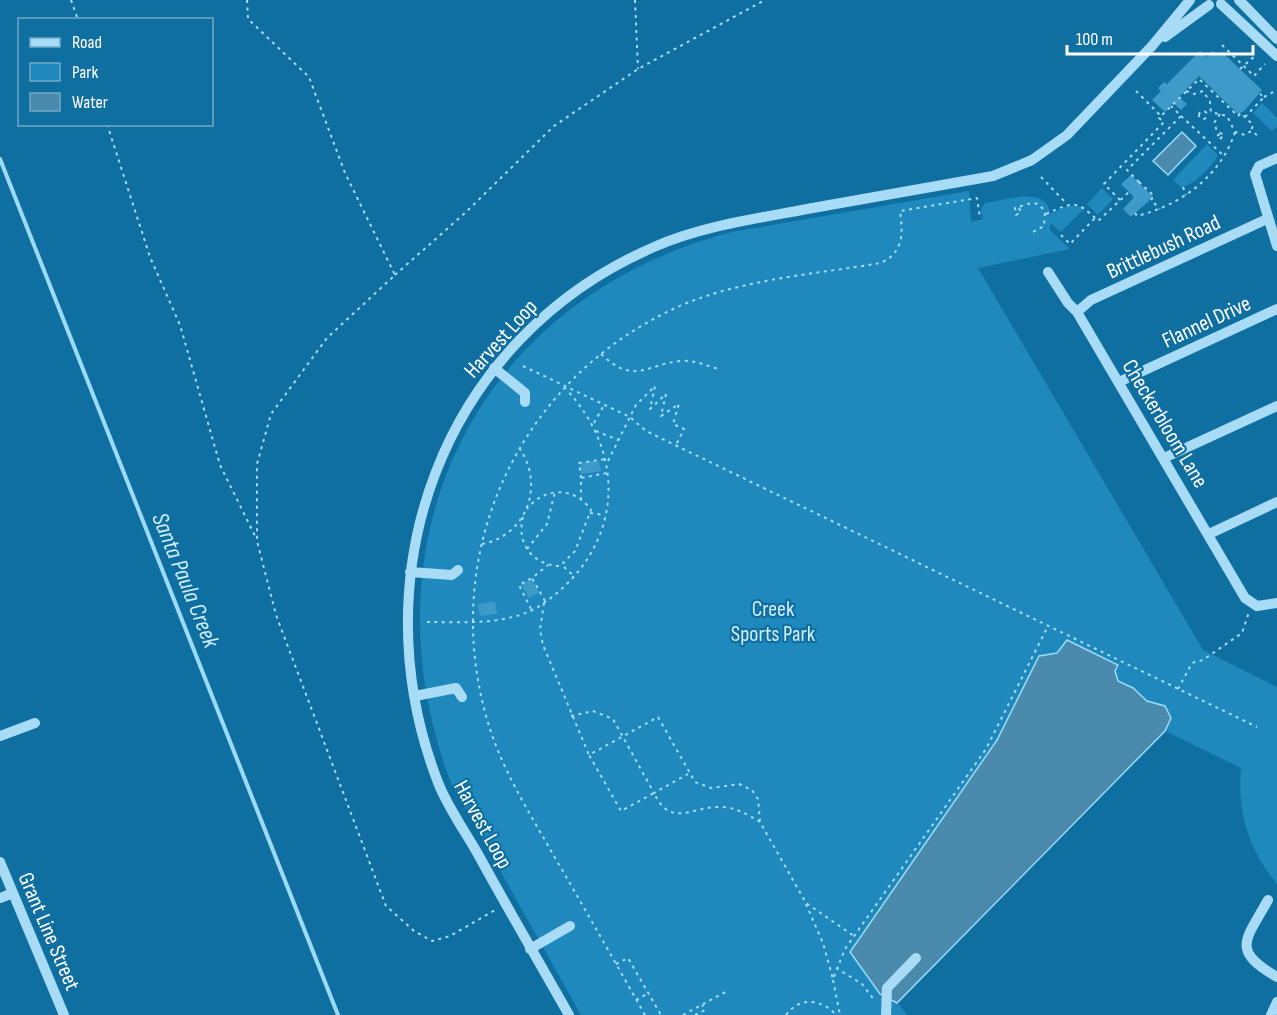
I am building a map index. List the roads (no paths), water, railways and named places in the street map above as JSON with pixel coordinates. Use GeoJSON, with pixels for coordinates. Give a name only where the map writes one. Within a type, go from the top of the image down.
{"type":"FeatureCollection","features":[{"type":"Feature","properties":{"kind":"street","name":"Harvest Loop"},"geometry":{"type":"LineString","coordinates":[[569,1015],[440,787],[415,696],[408,623],[410,572],[419,521],[434,473],[459,421],[494,368],[554,307],[603,273],[655,246],[728,224],[993,176],[1020,166],[1048,151],[1067,135],[1152,46],[1190,0]]}},
{"type":"Feature","properties":{"kind":"street"},"geometry":{"type":"LineString","coordinates":[[1239,0],[1277,39]]}},
{"type":"Feature","properties":{"kind":"street"},"geometry":{"type":"LineString","coordinates":[[1204,3],[1223,2],[1277,56]]}},
{"type":"Feature","properties":{"kind":"street","name":"Harvest Loop"},"geometry":{"type":"LineString","coordinates":[[1152,46],[1204,3]]}},
{"type":"Feature","properties":{"kind":"street"},"geometry":{"type":"LineString","coordinates":[[1277,158],[1259,166],[1255,174],[1277,246]]}},
{"type":"Feature","properties":{"kind":"street","name":"Brittlebush Road"},"geometry":{"type":"LineString","coordinates":[[1077,312],[1091,300],[1267,219]]}},
{"type":"Feature","properties":{"kind":"street","name":"Checkerbloom Lane"},"geometry":{"type":"LineString","coordinates":[[1048,272],[1068,303],[1077,312],[1248,601],[1257,606],[1277,603]]}},
{"type":"Feature","properties":{"kind":"street","name":"Flannel Drive"},"geometry":{"type":"LineString","coordinates":[[1119,382],[1277,309]]}},
{"type":"Feature","properties":{"kind":"street"},"geometry":{"type":"LineString","coordinates":[[494,368],[525,393],[525,402]]}},
{"type":"Feature","properties":{"kind":"street"},"geometry":{"type":"LineString","coordinates":[[1164,458],[1277,406]]}},
{"type":"Feature","properties":{"kind":"street"},"geometry":{"type":"LineString","coordinates":[[1209,534],[1277,502]]}},
{"type":"Feature","properties":{"kind":"street"},"geometry":{"type":"LineString","coordinates":[[410,572],[452,575],[458,570]]}},
{"type":"Feature","properties":{"kind":"street"},"geometry":{"type":"LineString","coordinates":[[415,696],[456,688],[462,697]]}},
{"type":"Feature","properties":{"kind":"street"},"geometry":{"type":"LineString","coordinates":[[0,736],[35,723]]}},
{"type":"Feature","properties":{"kind":"street","name":"Grant Line Street"},"geometry":{"type":"LineString","coordinates":[[0,862],[64,1015]]}},
{"type":"Feature","properties":{"kind":"street"},"geometry":{"type":"LineString","coordinates":[[0,898],[13,893]]}},
{"type":"Feature","properties":{"kind":"street"},"geometry":{"type":"LineString","coordinates":[[1268,900],[1245,942],[1247,954],[1257,965],[1277,977]]}},
{"type":"Feature","properties":{"kind":"street"},"geometry":{"type":"LineString","coordinates":[[530,949],[570,926]]}},
{"type":"Feature","properties":{"kind":"street"},"geometry":{"type":"LineString","coordinates":[[886,1015],[887,988],[916,958]]}},
{"type":"Feature","properties":{"kind":"street"},"geometry":{"type":"LineString","coordinates":[[1271,1015],[1277,1002]]}},
{"type":"Feature","properties":{"kind":"water"},"geometry":{"type":"Polygon","coordinates":[[[1182,132],[1196,146],[1168,175],[1153,161],[1182,132]]]}},
{"type":"Feature","properties":{"kind":"water"},"geometry":{"type":"Polygon","coordinates":[[[1067,640],[1118,665],[1115,671],[1118,681],[1133,688],[1147,701],[1165,706],[1171,718],[1165,731],[897,1003],[880,994],[850,952],[997,740],[1039,656],[1057,653],[1067,640]]]}},
{"type":"Feature","properties":{"kind":"waterway","name":"Santa Paula Creek"},"geometry":{"type":"LineString","coordinates":[[0,159],[338,1015]]}},
{"type":"Feature","properties":{"kind":"park label","name":"Creek Sports Park"},"geometry":{"type":"Point","coordinates":[773,620]}}]}
